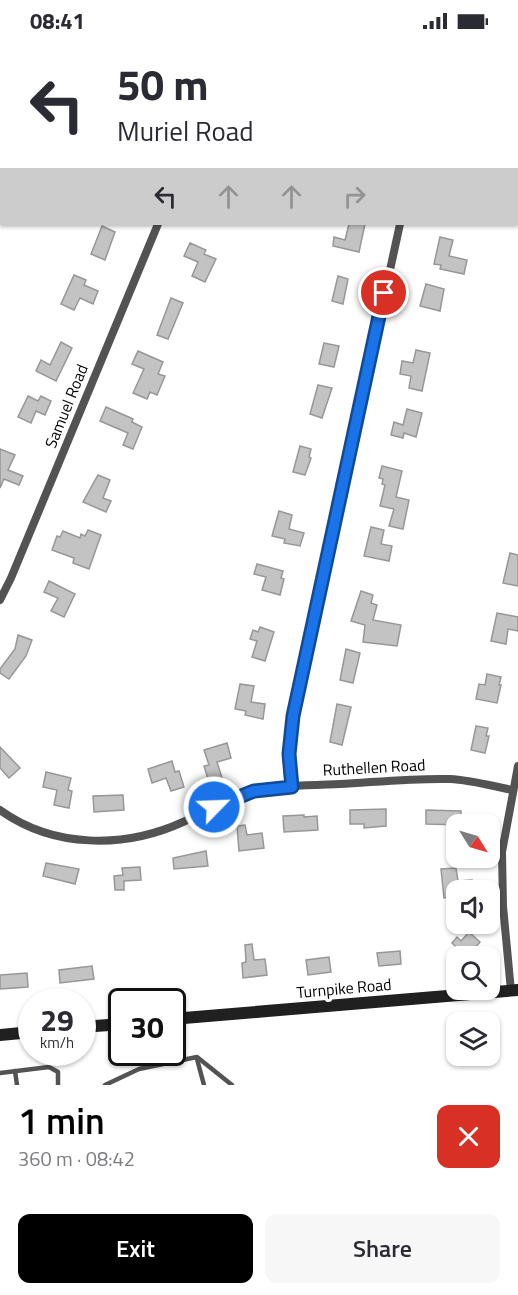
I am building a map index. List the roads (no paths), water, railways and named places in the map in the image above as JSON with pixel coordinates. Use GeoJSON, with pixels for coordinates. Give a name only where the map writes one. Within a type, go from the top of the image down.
{"type":"FeatureCollection","features":[{"type":"Feature","properties":{"kind":"main road","name":"Turnpike Road"},"geometry":{"type":"LineString","coordinates":[[186,1018],[515,990]]}},
{"type":"Feature","properties":{"kind":"main road"},"geometry":{"type":"LineString","coordinates":[[0,1035],[18,1033]]}},
{"type":"Feature","properties":{"kind":"street","name":"Samuel Road"},"geometry":{"type":"LineString","coordinates":[[0,600],[158,225]]}},
{"type":"Feature","properties":{"kind":"street"},"geometry":{"type":"LineString","coordinates":[[292,787],[289,754],[293,716],[400,225]]}},
{"type":"Feature","properties":{"kind":"street"},"geometry":{"type":"LineString","coordinates":[[515,990],[504,906],[502,852],[518,766]]}},
{"type":"Feature","properties":{"kind":"street","name":"Ruthellen Road"},"geometry":{"type":"LineString","coordinates":[[0,810],[19,823],[45,832],[91,840],[118,841],[147,836],[167,829],[241,795],[292,787],[450,779],[513,790]]}},
{"type":"Feature","properties":{"kind":"lane"},"geometry":{"type":"LineString","coordinates":[[105,1085],[139,1069],[197,1057]]}},
{"type":"Feature","properties":{"kind":"lane"},"geometry":{"type":"LineString","coordinates":[[197,1057],[204,1085]]}},
{"type":"Feature","properties":{"kind":"lane"},"geometry":{"type":"LineString","coordinates":[[197,1057],[232,1085]]}},
{"type":"Feature","properties":{"kind":"lane"},"geometry":{"type":"LineString","coordinates":[[0,1073],[49,1067],[58,1072],[58,1085]]}},
{"type":"Feature","properties":{"kind":"lane"},"geometry":{"type":"LineString","coordinates":[[15,1071],[17,1085]]}}]}
